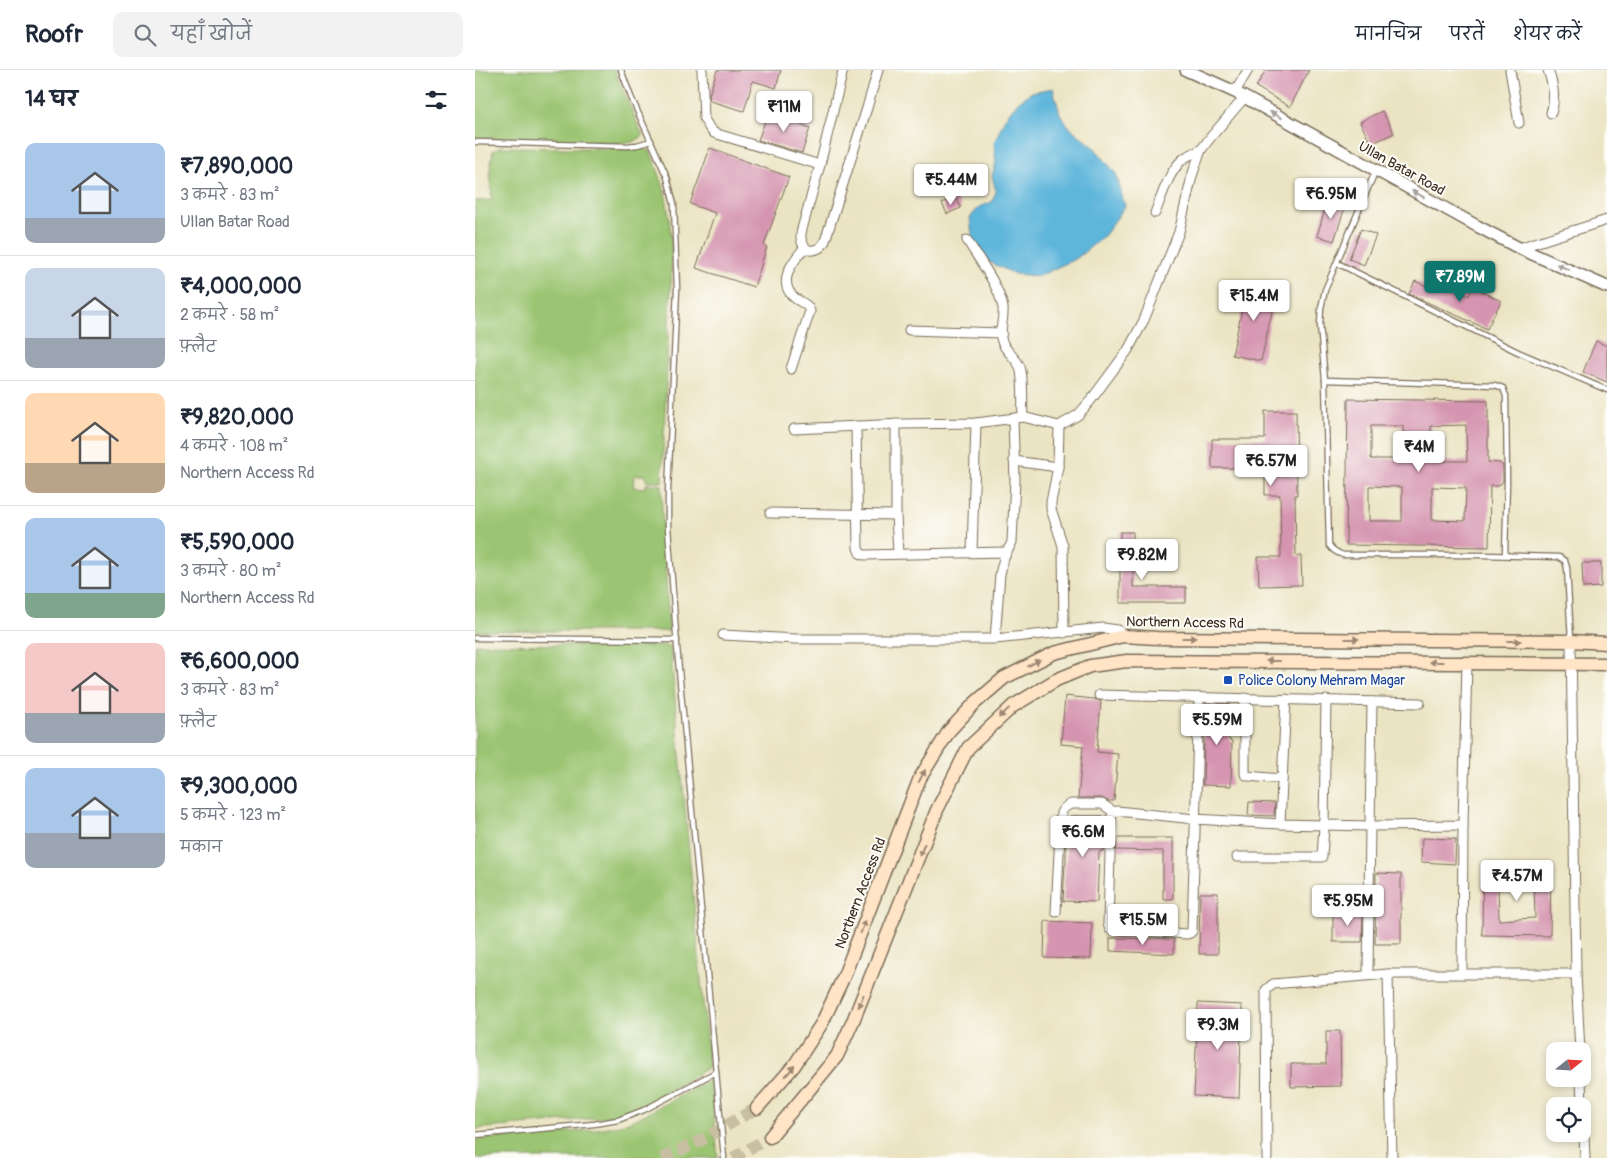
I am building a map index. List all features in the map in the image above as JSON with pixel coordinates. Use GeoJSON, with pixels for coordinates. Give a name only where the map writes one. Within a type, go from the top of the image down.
{"type":"FeatureCollection","features":[{"type":"Feature","properties":{"kind":"main road","name":"Northern Access Rd"},"geometry":{"type":"LineString","coordinates":[[757,1108],[794,1066],[822,1023],[844,976],[920,778],[949,731],[975,703],[1004,678],[1054,652],[1123,636],[1157,638],[1571,641],[1607,643]]}},
{"type":"Feature","properties":{"kind":"main road"},"geometry":{"type":"LineString","coordinates":[[1157,638],[1157,661]]}},
{"type":"Feature","properties":{"kind":"main road"},"geometry":{"type":"LineString","coordinates":[[770,1137],[837,1056],[857,1012],[937,810],[968,748],[1013,706],[1056,680],[1090,666],[1127,661],[1607,664]]}},
{"type":"Feature","properties":{"kind":"street"},"geometry":{"type":"LineString","coordinates":[[702,70],[704,119],[714,133],[820,165]]}},
{"type":"Feature","properties":{"kind":"street"},"geometry":{"type":"LineString","coordinates":[[843,70],[802,229],[802,244],[805,248],[813,250],[818,250],[825,241],[878,70]]}},
{"type":"Feature","properties":{"kind":"street","name":"Ullan Batar Road"},"geometry":{"type":"LineString","coordinates":[[1186,70],[1239,95],[1519,248],[1607,287]]}},
{"type":"Feature","properties":{"kind":"street"},"geometry":{"type":"LineString","coordinates":[[795,429],[896,424],[976,423],[1013,420],[1023,417],[1059,426],[1077,415],[1091,400],[1128,350],[1144,320],[1179,232],[1192,176],[1201,150],[1239,95],[1248,70]]}},
{"type":"Feature","properties":{"kind":"street"},"geometry":{"type":"LineString","coordinates":[[1510,70],[1519,123]]}},
{"type":"Feature","properties":{"kind":"street"},"geometry":{"type":"LineString","coordinates":[[1548,70],[1553,87],[1554,102],[1551,113]]}},
{"type":"Feature","properties":{"kind":"street"},"geometry":{"type":"LineString","coordinates":[[1155,213],[1177,165],[1186,157],[1201,150]]}},
{"type":"Feature","properties":{"kind":"street"},"geometry":{"type":"LineString","coordinates":[[1519,248],[1607,220]]}},
{"type":"Feature","properties":{"kind":"street"},"geometry":{"type":"LineString","coordinates":[[967,240],[999,293],[1003,312],[1001,338],[1003,344],[1017,362],[1021,372],[1023,417]]}},
{"type":"Feature","properties":{"kind":"street"},"geometry":{"type":"LineString","coordinates":[[791,369],[810,311],[808,306],[789,293],[786,280],[795,259],[805,248]]}},
{"type":"Feature","properties":{"kind":"street"},"geometry":{"type":"LineString","coordinates":[[909,330],[978,333],[1002,332]]}},
{"type":"Feature","properties":{"kind":"street"},"geometry":{"type":"LineString","coordinates":[[995,639],[1000,574],[1012,542],[1015,480],[1013,420]]}},
{"type":"Feature","properties":{"kind":"street"},"geometry":{"type":"LineString","coordinates":[[972,552],[976,423]]}},
{"type":"Feature","properties":{"kind":"street"},"geometry":{"type":"LineString","coordinates":[[896,424],[898,554]]}},
{"type":"Feature","properties":{"kind":"street"},"geometry":{"type":"LineString","coordinates":[[856,426],[858,548],[860,553],[864,555],[1007,552]]}},
{"type":"Feature","properties":{"kind":"street"},"geometry":{"type":"LineString","coordinates":[[1059,426],[1058,467],[1051,509],[1063,546],[1064,633]]}},
{"type":"Feature","properties":{"kind":"street"},"geometry":{"type":"LineString","coordinates":[[1014,461],[1058,467]]}},
{"type":"Feature","properties":{"kind":"street"},"geometry":{"type":"LineString","coordinates":[[769,513],[896,515]]}},
{"type":"Feature","properties":{"kind":"street"},"geometry":{"type":"LineString","coordinates":[[723,635],[795,639],[995,639],[1113,628],[1118,630],[1123,636]]}},
{"type":"Feature","properties":{"kind":"street"},"geometry":{"type":"LineString","coordinates":[[1571,641],[1576,974],[1580,1042]]}},
{"type":"Feature","properties":{"kind":"street"},"geometry":{"type":"LineString","coordinates":[[1462,974],[1467,662]]}},
{"type":"Feature","properties":{"kind":"street"},"geometry":{"type":"LineString","coordinates":[[1099,695],[1420,703]]}},
{"type":"Feature","properties":{"kind":"street"},"geometry":{"type":"LineString","coordinates":[[1199,697],[1195,818],[1191,932],[1187,934],[1110,929],[1108,924],[1110,843],[1111,818],[1114,812],[1121,810],[1195,818],[1324,826],[1463,825]]}},
{"type":"Feature","properties":{"kind":"street"},"geometry":{"type":"LineString","coordinates":[[1245,698],[1245,774],[1248,776],[1282,779]]}},
{"type":"Feature","properties":{"kind":"street"},"geometry":{"type":"LineString","coordinates":[[1280,824],[1287,699]]}},
{"type":"Feature","properties":{"kind":"street"},"geometry":{"type":"LineString","coordinates":[[1237,857],[1323,856],[1326,700]]}},
{"type":"Feature","properties":{"kind":"street"},"geometry":{"type":"LineString","coordinates":[[1368,974],[1372,702]]}},
{"type":"Feature","properties":{"kind":"street"},"geometry":{"type":"LineString","coordinates":[[1056,912],[1062,810],[1071,804],[1102,804],[1114,812]]}},
{"type":"Feature","properties":{"kind":"street"},"geometry":{"type":"LineString","coordinates":[[1267,1158],[1266,990],[1273,984],[1368,974],[1576,974]]}},
{"type":"Feature","properties":{"kind":"street"},"geometry":{"type":"LineString","coordinates":[[1389,974],[1392,1158]]}},
{"type":"Feature","properties":{"kind":"street"},"geometry":{"type":"LineString","coordinates":[[1584,1142],[1585,1158]]}},
{"type":"Feature","properties":{"kind":"lane"},"geometry":{"type":"LineString","coordinates":[[621,70],[671,190],[675,227],[677,289],[668,527],[724,1158]]}},
{"type":"Feature","properties":{"kind":"lane"},"geometry":{"type":"LineString","coordinates":[[475,142],[627,146],[651,141]]}},
{"type":"Feature","properties":{"kind":"lane"},"geometry":{"type":"LineString","coordinates":[[1376,171],[1325,290],[1321,308],[1320,325],[1325,380],[1328,540],[1332,550],[1343,554],[1559,556],[1565,561],[1567,568],[1571,641]]}},
{"type":"Feature","properties":{"kind":"lane"},"geometry":{"type":"LineString","coordinates":[[1337,263],[1519,352],[1607,390]]}},
{"type":"Feature","properties":{"kind":"lane"},"geometry":{"type":"LineString","coordinates":[[1325,380],[1495,385],[1503,388],[1506,396],[1507,463],[1505,555]]}},
{"type":"Feature","properties":{"kind":"lane"},"geometry":{"type":"LineString","coordinates":[[475,638],[677,640]]}},
{"type":"Feature","properties":{"kind":"lane"},"geometry":{"type":"LineString","coordinates":[[475,1135],[618,1120],[644,1110],[716,1072]]}},
{"type":"Feature","properties":{"kind":"green space"},"geometry":{"type":"Polygon","coordinates":[[[475,70],[614,70],[643,136],[633,142],[622,143],[475,138],[475,70]]]}},
{"type":"Feature","properties":{"kind":"green space"},"geometry":{"type":"Polygon","coordinates":[[[499,147],[643,149],[650,151],[661,180],[669,215],[672,268],[662,482],[646,481],[646,475],[634,475],[633,487],[645,488],[646,484],[662,485],[669,631],[475,631],[475,201],[492,200],[490,169],[493,151],[499,147]]]}},
{"type":"Feature","properties":{"kind":"green space"},"geometry":{"type":"Polygon","coordinates":[[[475,644],[670,646],[709,1067],[656,1098],[628,1111],[598,1118],[475,1129],[475,644]]]}},
{"type":"Feature","properties":{"kind":"green space"},"geometry":{"type":"Polygon","coordinates":[[[710,1080],[718,1158],[475,1158],[475,1140],[590,1130],[620,1125],[636,1119],[710,1080]]]}},
{"type":"Feature","properties":{"kind":"water"},"geometry":{"type":"Polygon","coordinates":[[[1053,88],[1060,114],[1070,128],[1093,146],[1116,174],[1125,206],[1105,235],[1077,258],[1039,276],[1015,274],[987,261],[973,244],[970,218],[979,207],[992,202],[996,192],[992,176],[996,162],[994,143],[1005,118],[1018,102],[1032,92],[1053,88]]]}},
{"type":"Feature","properties":{"kind":"building"},"geometry":{"type":"Polygon","coordinates":[[[717,70],[781,70],[776,88],[753,81],[744,111],[710,101],[709,95],[717,70]]]}},
{"type":"Feature","properties":{"kind":"building"},"geometry":{"type":"Polygon","coordinates":[[[1266,70],[1309,70],[1290,107],[1256,87],[1266,70]]]}},
{"type":"Feature","properties":{"kind":"building"},"geometry":{"type":"Polygon","coordinates":[[[1382,111],[1394,133],[1371,144],[1360,122],[1382,111]]]}},
{"type":"Feature","properties":{"kind":"building"},"geometry":{"type":"Polygon","coordinates":[[[768,113],[810,128],[802,153],[758,140],[768,113]]]}},
{"type":"Feature","properties":{"kind":"building"},"geometry":{"type":"Polygon","coordinates":[[[710,148],[789,177],[764,245],[767,247],[754,287],[696,268],[715,213],[690,204],[710,148]]]}},
{"type":"Feature","properties":{"kind":"building"},"geometry":{"type":"Polygon","coordinates":[[[956,197],[961,208],[947,214],[942,203],[956,197]]]}},
{"type":"Feature","properties":{"kind":"building"},"geometry":{"type":"Polygon","coordinates":[[[1328,199],[1346,204],[1334,241],[1317,236],[1328,199]]]}},
{"type":"Feature","properties":{"kind":"building"},"geometry":{"type":"Polygon","coordinates":[[[1361,229],[1376,235],[1364,265],[1349,259],[1361,229]]]}},
{"type":"Feature","properties":{"kind":"building"},"geometry":{"type":"Polygon","coordinates":[[[1415,281],[1435,290],[1438,283],[1469,296],[1473,287],[1501,301],[1487,329],[1409,294],[1415,281]]]}},
{"type":"Feature","properties":{"kind":"building"},"geometry":{"type":"Polygon","coordinates":[[[1248,282],[1277,289],[1261,361],[1232,355],[1248,282]]]}},
{"type":"Feature","properties":{"kind":"building"},"geometry":{"type":"Polygon","coordinates":[[[1596,341],[1607,346],[1607,382],[1583,372],[1596,341]]]}},
{"type":"Feature","properties":{"kind":"building"},"geometry":{"type":"Polygon","coordinates":[[[1348,399],[1488,401],[1488,462],[1500,463],[1503,466],[1503,481],[1499,486],[1490,486],[1489,547],[1346,545],[1348,399]],[[1466,425],[1431,426],[1432,461],[1467,461],[1466,425]],[[1371,426],[1371,459],[1403,459],[1403,426],[1371,426]],[[1369,486],[1369,521],[1402,521],[1402,487],[1369,486]],[[1432,487],[1432,520],[1465,521],[1466,488],[1432,487]]]}},
{"type":"Feature","properties":{"kind":"building"},"geometry":{"type":"Polygon","coordinates":[[[1265,411],[1296,411],[1296,556],[1301,556],[1302,585],[1259,586],[1258,557],[1281,557],[1280,495],[1265,495],[1265,468],[1212,468],[1212,439],[1265,439],[1265,411]]]}},
{"type":"Feature","properties":{"kind":"building"},"geometry":{"type":"Polygon","coordinates":[[[1120,532],[1133,532],[1133,587],[1186,587],[1186,603],[1120,603],[1120,532]]]}},
{"type":"Feature","properties":{"kind":"building"},"geometry":{"type":"Polygon","coordinates":[[[1582,563],[1601,563],[1601,587],[1583,588],[1582,563]]]}},
{"type":"Feature","properties":{"kind":"building"},"geometry":{"type":"Polygon","coordinates":[[[1065,696],[1101,701],[1097,752],[1118,754],[1114,801],[1102,798],[1078,798],[1083,746],[1061,744],[1065,696]]]}},
{"type":"Feature","properties":{"kind":"building"},"geometry":{"type":"Polygon","coordinates":[[[1205,704],[1229,704],[1229,740],[1232,741],[1231,786],[1203,785],[1205,704]]]}},
{"type":"Feature","properties":{"kind":"building"},"geometry":{"type":"Polygon","coordinates":[[[1249,802],[1275,803],[1274,816],[1248,815],[1249,802]]]}},
{"type":"Feature","properties":{"kind":"building"},"geometry":{"type":"Polygon","coordinates":[[[1070,816],[1103,816],[1102,838],[1104,838],[1104,850],[1099,852],[1097,902],[1063,901],[1066,836],[1070,816]]]}},
{"type":"Feature","properties":{"kind":"building"},"geometry":{"type":"Polygon","coordinates":[[[1117,838],[1173,838],[1173,899],[1163,899],[1163,851],[1116,850],[1117,838]]]}},
{"type":"Feature","properties":{"kind":"building"},"geometry":{"type":"Polygon","coordinates":[[[1422,838],[1456,839],[1455,864],[1421,862],[1422,838]]]}},
{"type":"Feature","properties":{"kind":"building"},"geometry":{"type":"Polygon","coordinates":[[[1483,868],[1551,869],[1550,936],[1482,935],[1483,868]],[[1534,884],[1498,886],[1499,920],[1535,918],[1534,884]]]}},
{"type":"Feature","properties":{"kind":"building"},"geometry":{"type":"Polygon","coordinates":[[[1376,873],[1401,874],[1401,944],[1375,944],[1376,873]]]}},
{"type":"Feature","properties":{"kind":"building"},"geometry":{"type":"Polygon","coordinates":[[[1200,893],[1218,893],[1218,954],[1199,954],[1200,893]]]}},
{"type":"Feature","properties":{"kind":"building"},"geometry":{"type":"Polygon","coordinates":[[[1363,912],[1362,942],[1333,942],[1333,913],[1363,912]]]}},
{"type":"Feature","properties":{"kind":"building"},"geometry":{"type":"Polygon","coordinates":[[[1045,921],[1092,923],[1091,959],[1044,958],[1045,921]]]}},
{"type":"Feature","properties":{"kind":"building"},"geometry":{"type":"Polygon","coordinates":[[[1110,938],[1174,939],[1174,954],[1110,951],[1110,938]]]}},
{"type":"Feature","properties":{"kind":"building"},"geometry":{"type":"Polygon","coordinates":[[[1198,1003],[1242,1005],[1239,1098],[1194,1096],[1198,1003]]]}},
{"type":"Feature","properties":{"kind":"building"},"geometry":{"type":"Polygon","coordinates":[[[1326,1031],[1340,1031],[1341,1086],[1291,1087],[1291,1064],[1326,1064],[1326,1031]]]}},
{"type":"Feature","properties":{"kind":"tunnel"},"geometry":{"type":"LineString","coordinates":[[662,1158],[698,1142],[757,1108]]}},
{"type":"Feature","properties":{"kind":"tunnel"},"geometry":{"type":"LineString","coordinates":[[733,1158],[770,1137]]}},
{"type":"Feature","properties":{"kind":"place","name":"Police Colony Mehram Magar"},"geometry":{"type":"Point","coordinates":[1228,680]}}]}
